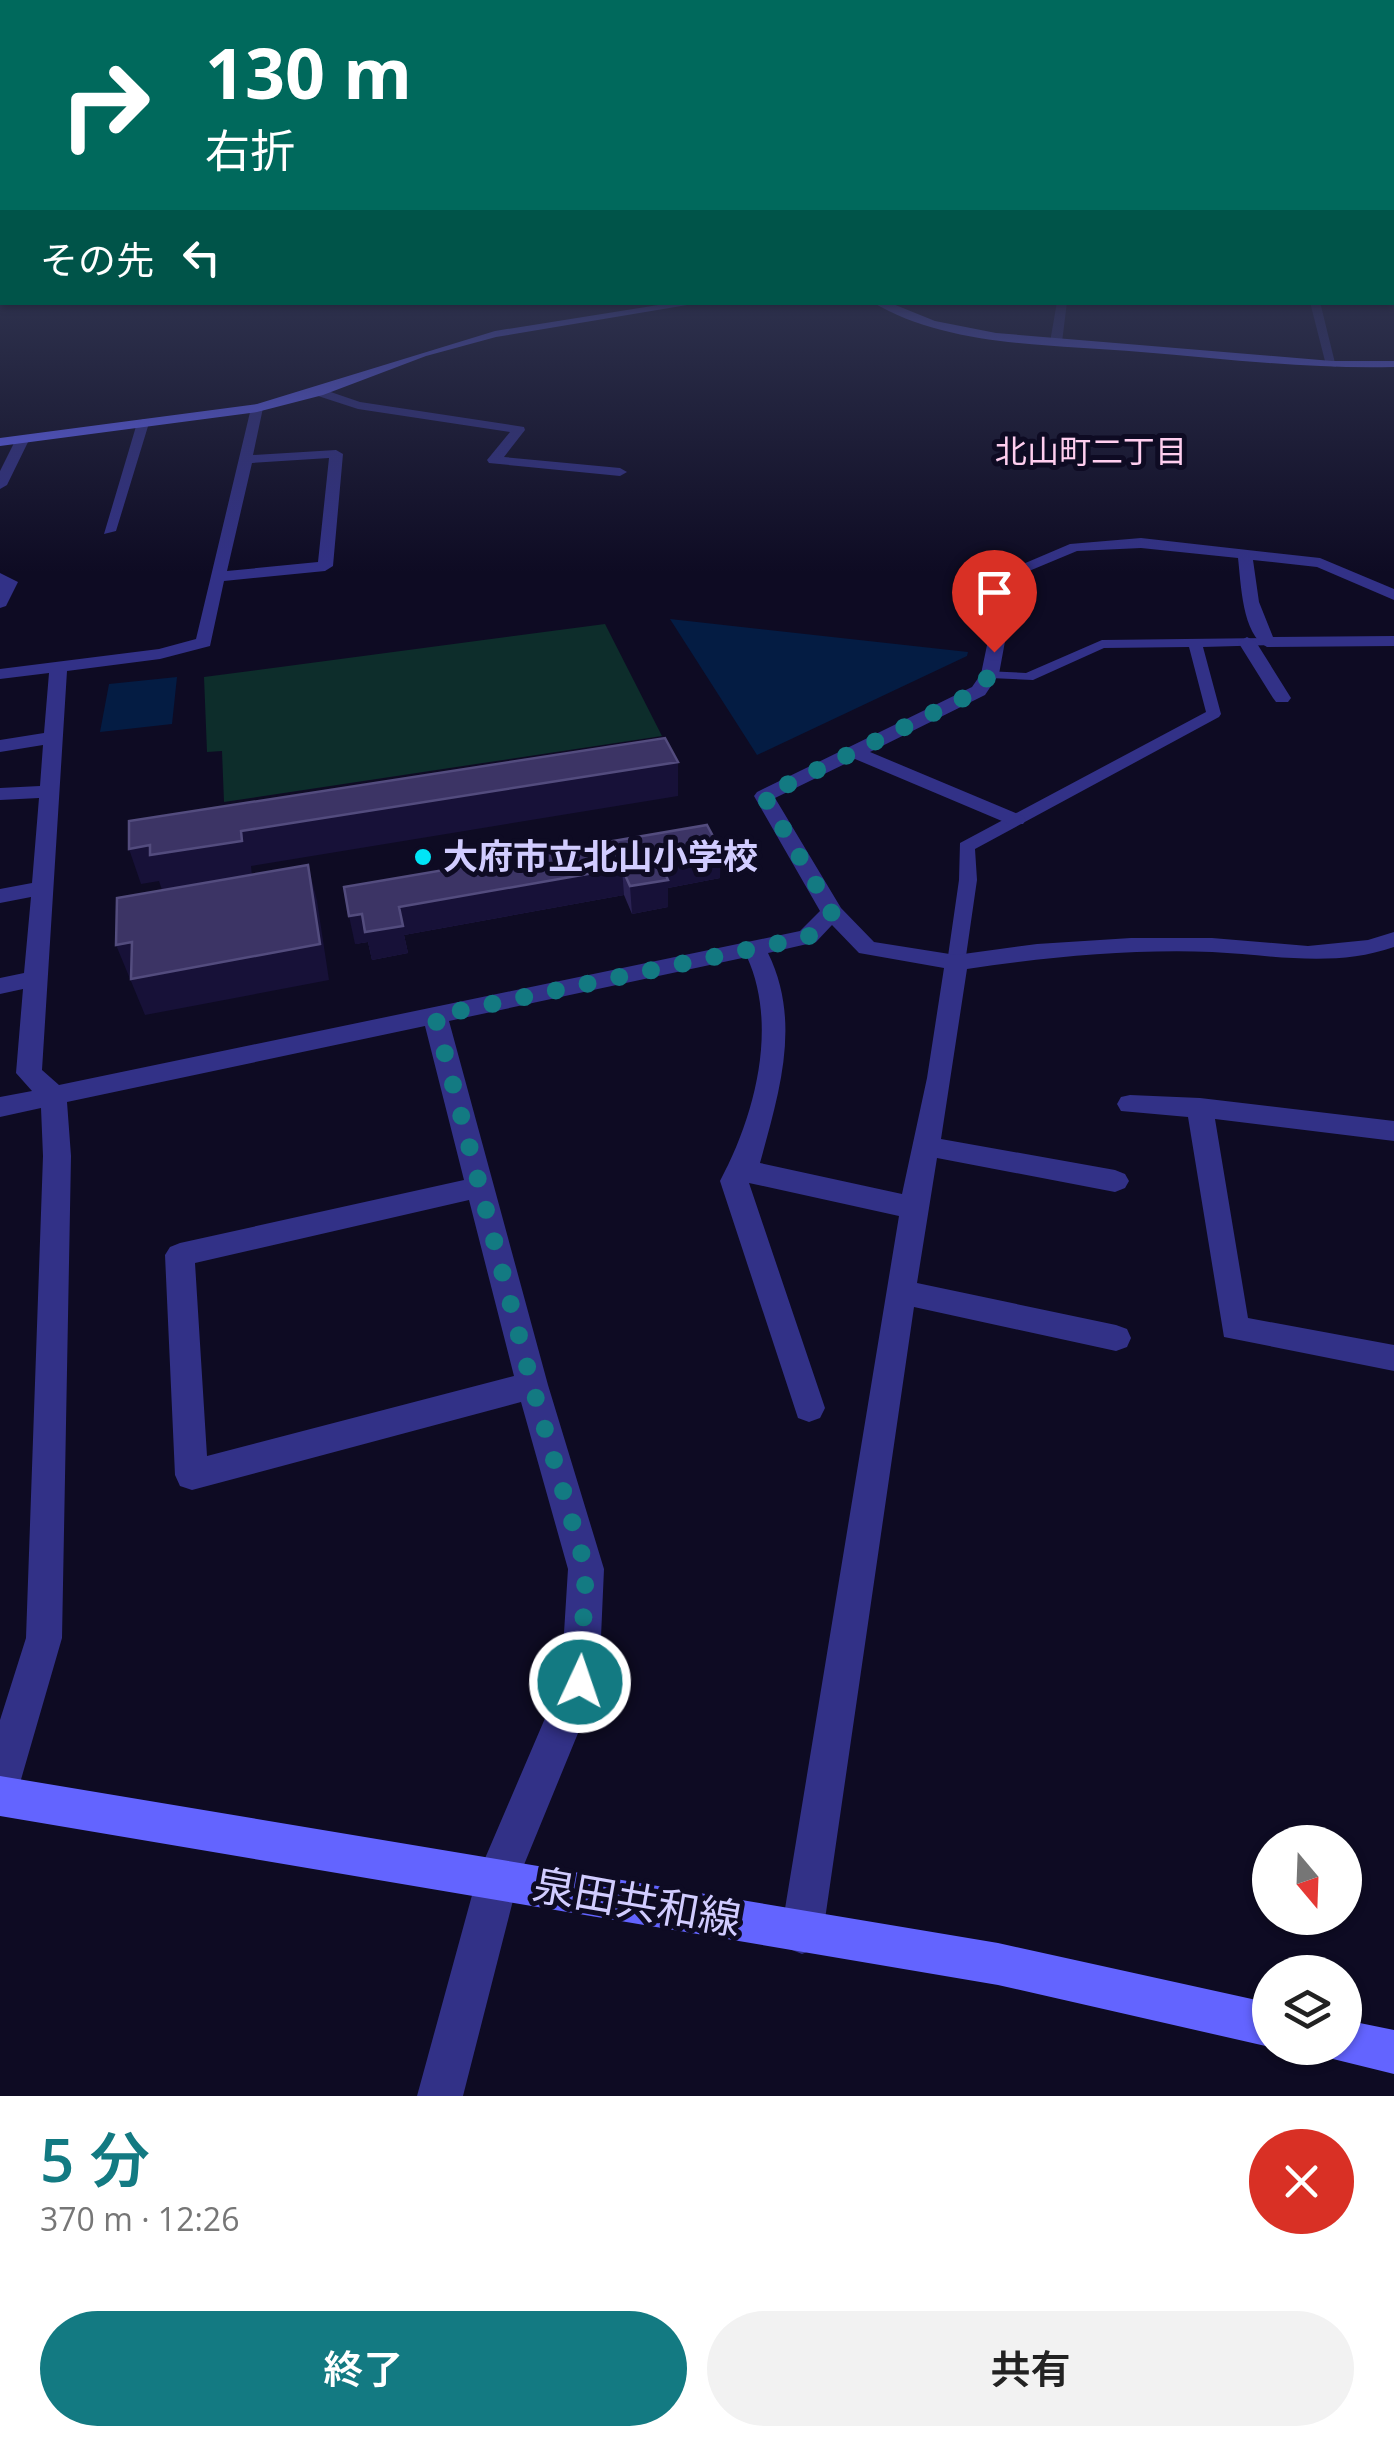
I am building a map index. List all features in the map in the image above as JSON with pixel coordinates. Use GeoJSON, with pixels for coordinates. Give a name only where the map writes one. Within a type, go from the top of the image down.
{"type":"FeatureCollection","features":[{"type":"Feature","properties":{"kind":"street"},"geometry":{"type":"LineString","coordinates":[[0,442],[258,408],[361,377]]}},
{"type":"Feature","properties":{"kind":"street"},"geometry":{"type":"LineString","coordinates":[[320,392],[358,405],[519,430],[494,460],[620,472]]}},
{"type":"Feature","properties":{"kind":"street"},"geometry":{"type":"LineString","coordinates":[[0,674],[160,654],[204,642],[258,408]]}},
{"type":"Feature","properties":{"kind":"street"},"geometry":{"type":"LineString","coordinates":[[110,531],[143,423]]}},
{"type":"Feature","properties":{"kind":"street"},"geometry":{"type":"LineString","coordinates":[[0,485],[22,440]]}},
{"type":"Feature","properties":{"kind":"street"},"geometry":{"type":"LineString","coordinates":[[216,577],[325,566],[336,454],[247,460]]}},
{"type":"Feature","properties":{"kind":"street"},"geometry":{"type":"LineString","coordinates":[[1394,595],[1320,563],[1108,542],[1075,547],[1010,573],[990,674],[978,691],[764,796],[832,912],[867,948],[956,963],[1037,951],[1132,945],[1212,945],[1308,953],[1371,947],[1394,939]]}},
{"type":"Feature","properties":{"kind":"street"},"geometry":{"type":"LineString","coordinates":[[1244,556],[1251,602],[1267,642],[1394,641]]}},
{"type":"Feature","properties":{"kind":"street"},"geometry":{"type":"LineString","coordinates":[[0,578],[10,582],[0,604]]}},
{"type":"Feature","properties":{"kind":"street"},"geometry":{"type":"LineString","coordinates":[[1247,642],[1282,698]]}},
{"type":"Feature","properties":{"kind":"street"},"geometry":{"type":"LineString","coordinates":[[0,1783],[44,1638],[58,1156],[53,1095],[29,1073],[58,667]]}},
{"type":"Feature","properties":{"kind":"street"},"geometry":{"type":"LineString","coordinates":[[0,746],[54,737]]}},
{"type":"Feature","properties":{"kind":"street"},"geometry":{"type":"LineString","coordinates":[[854,752],[1016,820]]}},
{"type":"Feature","properties":{"kind":"street"},"geometry":{"type":"LineString","coordinates":[[0,794],[52,792]]}},
{"type":"Feature","properties":{"kind":"street"},"geometry":{"type":"LineString","coordinates":[[0,896],[42,888]]}},
{"type":"Feature","properties":{"kind":"street"},"geometry":{"type":"LineString","coordinates":[[0,1107],[808,937],[832,912]]}},
{"type":"Feature","properties":{"kind":"street"},"geometry":{"type":"LineString","coordinates":[[754,948],[768,971],[776,1034],[769,1082],[744,1170],[734,1181],[809,1408]]}},
{"type":"Feature","properties":{"kind":"street"},"geometry":{"type":"LineString","coordinates":[[802,1932],[914,1208],[956,963]]}},
{"type":"Feature","properties":{"kind":"street"},"geometry":{"type":"LineString","coordinates":[[0,986],[34,979]]}},
{"type":"Feature","properties":{"kind":"street"},"geometry":{"type":"LineString","coordinates":[[435,1016],[532,1385],[586,1569],[580,1682],[498,1877],[440,2096]]}},
{"type":"Feature","properties":{"kind":"street"},"geometry":{"type":"LineString","coordinates":[[1130,1104],[1200,1108],[1394,1131]]}},
{"type":"Feature","properties":{"kind":"street"},"geometry":{"type":"LineString","coordinates":[[1200,1108],[1234,1328],[1394,1358]]}},
{"type":"Feature","properties":{"kind":"street"},"geometry":{"type":"LineString","coordinates":[[926,1146],[1114,1181]]}},
{"type":"Feature","properties":{"kind":"street"},"geometry":{"type":"LineString","coordinates":[[744,1170],[914,1208]]}},
{"type":"Feature","properties":{"kind":"street"},"geometry":{"type":"LineString","coordinates":[[480,1187],[180,1255],[192,1475],[532,1385]]}},
{"type":"Feature","properties":{"kind":"street"},"geometry":{"type":"LineString","coordinates":[[901,1292],[1116,1338]]}},
{"type":"Feature","properties":{"kind":"street","name":"泉田共和線"},"geometry":{"type":"LineString","coordinates":[[0,1796],[998,1964],[1252,2021]]}},
{"type":"Feature","properties":{"kind":"street"},"geometry":{"type":"LineString","coordinates":[[1362,2045],[1394,2052]]}},
{"type":"Feature","properties":{"kind":"lane"},"geometry":{"type":"LineString","coordinates":[[956,963],[968,880],[966,847],[1214,714],[1195,642]]}},
{"type":"Feature","properties":{"kind":"lane"},"geometry":{"type":"LineString","coordinates":[[990,674],[1028,676],[1102,644],[1267,642]]}},
{"type":"Feature","properties":{"kind":"green space"},"geometry":{"type":"Polygon","coordinates":[[[605,624],[662,736],[224,802],[222,751],[207,752],[204,677],[605,624]]]}},
{"type":"Feature","properties":{"kind":"water"},"geometry":{"type":"Polygon","coordinates":[[[670,619],[968,652],[967,656],[757,755],[670,619]]]}},
{"type":"Feature","properties":{"kind":"water"},"geometry":{"type":"Polygon","coordinates":[[[177,677],[172,724],[100,732],[109,684],[177,677]]]}},
{"type":"Feature","properties":{"kind":"building"},"geometry":{"type":"Polygon","coordinates":[[[665,738],[678,762],[241,831],[242,841],[150,855],[150,845],[129,849],[129,821],[665,738]]]}},
{"type":"Feature","properties":{"kind":"building"},"geometry":{"type":"Polygon","coordinates":[[[707,825],[721,851],[660,862],[668,880],[630,886],[622,868],[399,907],[403,926],[365,932],[362,914],[349,916],[344,887],[707,825]]]}},
{"type":"Feature","properties":{"kind":"building"},"geometry":{"type":"Polygon","coordinates":[[[308,865],[320,944],[131,979],[132,942],[116,945],[117,898],[308,865]]]}},
{"type":"Feature","properties":{"kind":"place","name":"大府市立北山小学校"},"geometry":{"type":"Point","coordinates":[423,857]}},
{"type":"Feature","properties":{"kind":"district","name":"北山町二丁目"},"geometry":{"type":"Point","coordinates":[1091,452]}},
{"type":"Feature","properties":{"kind":"route"},"geometry":{"type":"LineString","coordinates":[[580,1682],[586,1569],[532,1385],[435,1016],[808,937],[832,912],[764,796],[978,691],[990,674],[994,652]]}}]}
